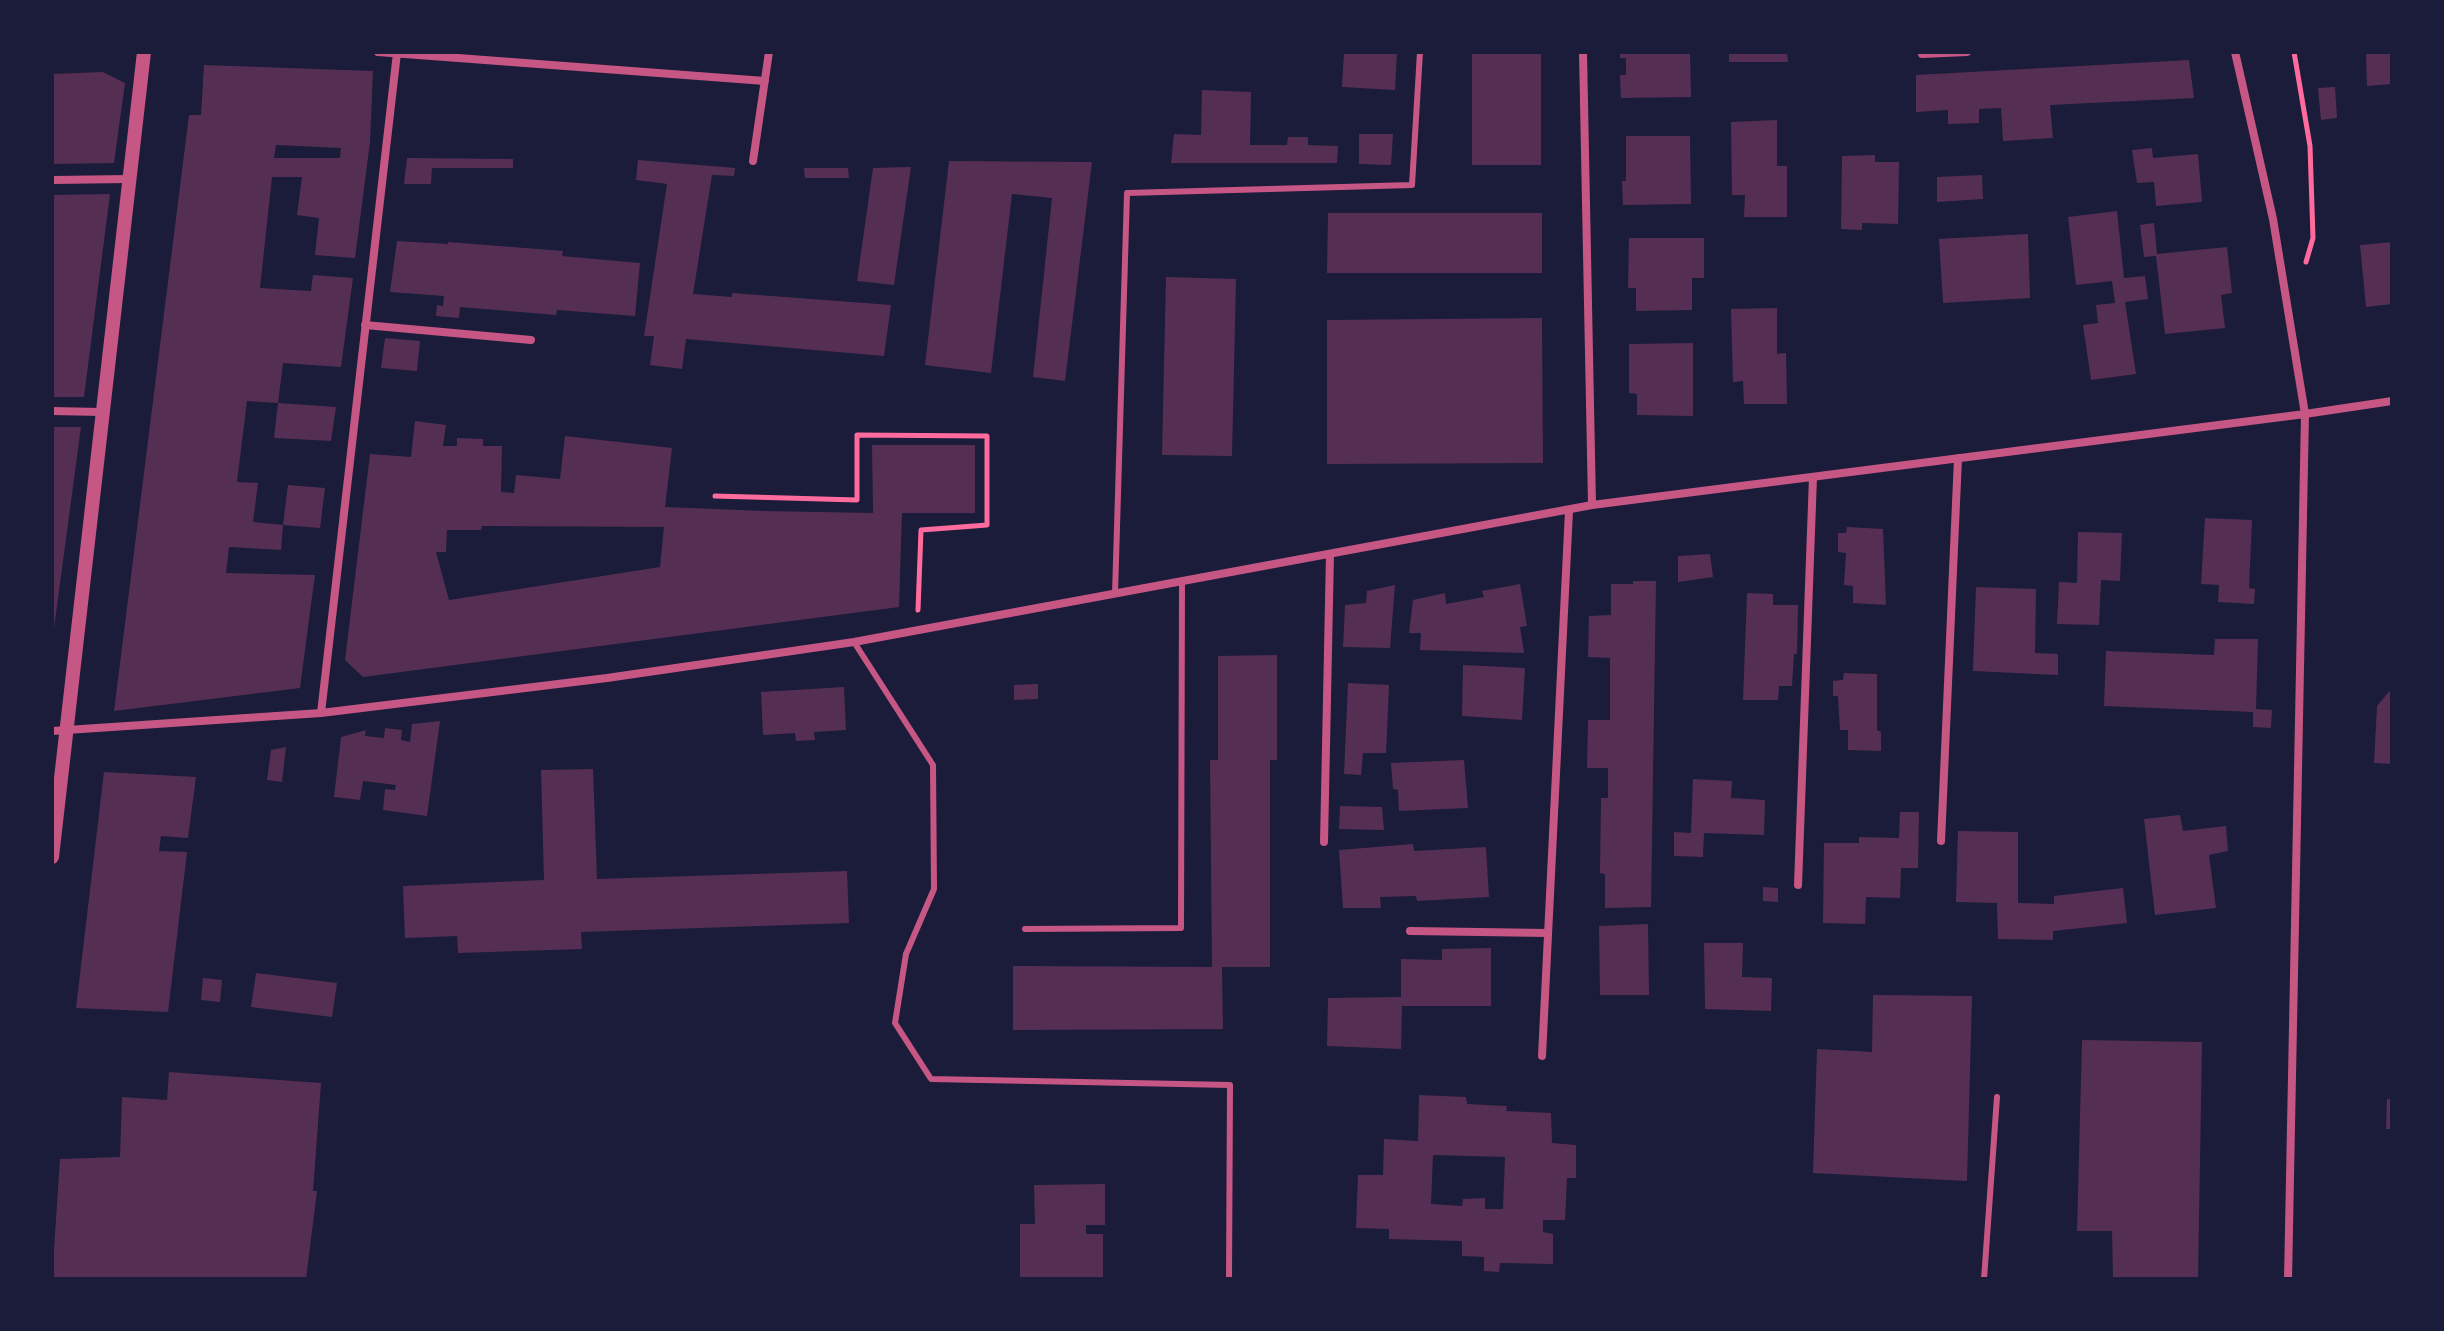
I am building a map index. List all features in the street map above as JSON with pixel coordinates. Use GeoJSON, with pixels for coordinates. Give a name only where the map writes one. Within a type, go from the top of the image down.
{"type":"FeatureCollection","features":[{"type":"Feature","properties":{"kind":"street"},"geometry":{"type":"LineString","coordinates":[[52,857],[59,731],[144,52]]}},
{"type":"Feature","properties":{"kind":"street"},"geometry":{"type":"LineString","coordinates":[[378,52],[765,81]]}},
{"type":"Feature","properties":{"kind":"street"},"geometry":{"type":"LineString","coordinates":[[753,161],[769,52]]}},
{"type":"Feature","properties":{"kind":"street"},"geometry":{"type":"LineString","coordinates":[[1583,52],[1592,505]]}},
{"type":"Feature","properties":{"kind":"street"},"geometry":{"type":"LineString","coordinates":[[1922,54],[1967,52]]}},
{"type":"Feature","properties":{"kind":"street"},"geometry":{"type":"LineString","coordinates":[[2235,52],[2273,219],[2305,414],[2288,1279]]}},
{"type":"Feature","properties":{"kind":"street"},"geometry":{"type":"LineString","coordinates":[[321,713],[397,53]]}},
{"type":"Feature","properties":{"kind":"street"},"geometry":{"type":"LineString","coordinates":[[52,180],[129,179]]}},
{"type":"Feature","properties":{"kind":"street"},"geometry":{"type":"LineString","coordinates":[[365,325],[531,340]]}},
{"type":"Feature","properties":{"kind":"street"},"geometry":{"type":"LineString","coordinates":[[59,731],[321,713],[607,678],[854,642],[1592,505],[2392,401]]}},
{"type":"Feature","properties":{"kind":"street"},"geometry":{"type":"LineString","coordinates":[[52,411],[101,412]]}},
{"type":"Feature","properties":{"kind":"street"},"geometry":{"type":"LineString","coordinates":[[1941,841],[1958,458]]}},
{"type":"Feature","properties":{"kind":"street"},"geometry":{"type":"LineString","coordinates":[[1798,885],[1813,477]]}},
{"type":"Feature","properties":{"kind":"street"},"geometry":{"type":"LineString","coordinates":[[1542,1056],[1569,511]]}},
{"type":"Feature","properties":{"kind":"street"},"geometry":{"type":"LineString","coordinates":[[1324,842],[1330,554]]}},
{"type":"Feature","properties":{"kind":"street"},"geometry":{"type":"LineString","coordinates":[[1410,931],[1548,933]]}},
{"type":"Feature","properties":{"kind":"lane"},"geometry":{"type":"LineString","coordinates":[[1115,594],[1127,193],[1412,185],[1420,52]]}},
{"type":"Feature","properties":{"kind":"lane"},"geometry":{"type":"LineString","coordinates":[[1025,929],[1181,928],[1182,582]]}},
{"type":"Feature","properties":{"kind":"lane"},"geometry":{"type":"LineString","coordinates":[[854,642],[933,765],[934,889],[906,954],[895,1023],[931,1079],[1230,1085],[1229,1279]]}},
{"type":"Feature","properties":{"kind":"lane"},"geometry":{"type":"LineString","coordinates":[[1984,1279],[1997,1097]]}},
{"type":"Feature","properties":{"kind":"path"},"geometry":{"type":"LineString","coordinates":[[2294,52],[2310,146],[2313,238],[2305,264]]}},
{"type":"Feature","properties":{"kind":"path"},"geometry":{"type":"LineString","coordinates":[[715,496],[857,500],[857,435],[987,436],[987,525],[921,530],[916,631]]}},
{"type":"Feature","properties":{"kind":"building"},"geometry":{"type":"Polygon","coordinates":[[[1344,52],[1397,52],[1395,90],[1342,87],[1344,52]]]}},
{"type":"Feature","properties":{"kind":"building"},"geometry":{"type":"Polygon","coordinates":[[[1472,52],[1541,52],[1541,165],[1472,165],[1472,52]]]}},
{"type":"Feature","properties":{"kind":"building"},"geometry":{"type":"Polygon","coordinates":[[[1620,52],[1690,52],[1691,97],[1621,98],[1620,75],[1626,75],[1626,58],[1620,58],[1620,52]]]}},
{"type":"Feature","properties":{"kind":"building"},"geometry":{"type":"Polygon","coordinates":[[[1729,52],[1787,52],[1788,62],[1729,62],[1729,52]]]}},
{"type":"Feature","properties":{"kind":"building"},"geometry":{"type":"Polygon","coordinates":[[[2366,52],[2392,52],[2392,84],[2367,86],[2366,52]]]}},
{"type":"Feature","properties":{"kind":"building"},"geometry":{"type":"Polygon","coordinates":[[[2189,60],[2194,98],[2050,105],[2053,138],[2003,141],[2001,108],[1979,109],[1979,123],[1948,124],[1948,110],[1916,112],[1916,75],[2189,60]]]}},
{"type":"Feature","properties":{"kind":"building"},"geometry":{"type":"Polygon","coordinates":[[[204,65],[373,71],[370,142],[355,258],[315,255],[319,218],[297,215],[302,177],[272,177],[260,288],[311,291],[313,275],[353,278],[341,367],[283,363],[278,403],[247,401],[237,482],[258,483],[253,522],[283,525],[281,550],[229,547],[226,573],[315,575],[300,688],[114,711],[189,115],[201,115],[204,65]],[[276,145],[274,158],[340,158],[341,148],[276,145]]]}},
{"type":"Feature","properties":{"kind":"building"},"geometry":{"type":"Polygon","coordinates":[[[103,72],[125,83],[114,163],[52,164],[52,74],[103,72]]]}},
{"type":"Feature","properties":{"kind":"building"},"geometry":{"type":"Polygon","coordinates":[[[2335,87],[2337,118],[2321,120],[2318,88],[2335,87]]]}},
{"type":"Feature","properties":{"kind":"building"},"geometry":{"type":"Polygon","coordinates":[[[1202,90],[1251,92],[1250,145],[1287,145],[1288,137],[1308,137],[1308,145],[1338,146],[1337,163],[1171,163],[1174,134],[1201,135],[1202,90]]]}},
{"type":"Feature","properties":{"kind":"building"},"geometry":{"type":"Polygon","coordinates":[[[1777,120],[1777,166],[1787,166],[1787,217],[1744,217],[1745,195],[1732,195],[1731,122],[1777,120]]]}},
{"type":"Feature","properties":{"kind":"building"},"geometry":{"type":"Polygon","coordinates":[[[1359,134],[1393,134],[1391,165],[1359,164],[1359,134]]]}},
{"type":"Feature","properties":{"kind":"building"},"geometry":{"type":"Polygon","coordinates":[[[1626,136],[1690,136],[1691,204],[1623,205],[1626,136]]]}},
{"type":"Feature","properties":{"kind":"building"},"geometry":{"type":"Polygon","coordinates":[[[2152,148],[2153,158],[2198,154],[2202,202],[2156,206],[2154,182],[2137,183],[2132,150],[2152,148]]]}},
{"type":"Feature","properties":{"kind":"building"},"geometry":{"type":"Polygon","coordinates":[[[1875,155],[1875,162],[1899,162],[1898,224],[1862,223],[1862,230],[1841,229],[1842,156],[1875,155]]]}},
{"type":"Feature","properties":{"kind":"building"},"geometry":{"type":"Polygon","coordinates":[[[407,158],[513,159],[513,168],[432,168],[431,184],[404,184],[407,158]]]}},
{"type":"Feature","properties":{"kind":"building"},"geometry":{"type":"Polygon","coordinates":[[[638,160],[735,168],[734,176],[712,175],[693,294],[732,297],[732,293],[891,305],[884,356],[686,339],[682,369],[650,365],[654,336],[644,336],[667,184],[636,180],[638,160]]]}},
{"type":"Feature","properties":{"kind":"building"},"geometry":{"type":"Polygon","coordinates":[[[949,161],[1092,162],[1065,381],[1033,377],[1052,198],[1012,194],[991,373],[925,365],[949,161]]]}},
{"type":"Feature","properties":{"kind":"building"},"geometry":{"type":"Polygon","coordinates":[[[911,167],[894,285],[857,281],[873,168],[911,167]]]}},
{"type":"Feature","properties":{"kind":"building"},"geometry":{"type":"Polygon","coordinates":[[[804,168],[848,168],[849,178],[805,178],[804,168]]]}},
{"type":"Feature","properties":{"kind":"building"},"geometry":{"type":"Polygon","coordinates":[[[1982,175],[1983,199],[1937,202],[1937,177],[1982,175]]]}},
{"type":"Feature","properties":{"kind":"building"},"geometry":{"type":"Polygon","coordinates":[[[110,194],[84,397],[52,397],[52,195],[110,194]]]}},
{"type":"Feature","properties":{"kind":"building"},"geometry":{"type":"Polygon","coordinates":[[[2117,211],[2124,278],[2145,276],[2148,299],[2125,302],[2136,374],[2091,380],[2083,325],[2098,323],[2096,305],[2115,303],[2112,281],[2076,285],[2068,217],[2117,211]]]}},
{"type":"Feature","properties":{"kind":"building"},"geometry":{"type":"Polygon","coordinates":[[[1328,213],[1542,213],[1542,273],[1327,273],[1328,213]]]}},
{"type":"Feature","properties":{"kind":"building"},"geometry":{"type":"Polygon","coordinates":[[[2154,223],[2157,254],[2227,247],[2232,293],[2221,295],[2225,328],[2165,334],[2156,256],[2144,257],[2140,225],[2154,223]]]}},
{"type":"Feature","properties":{"kind":"building"},"geometry":{"type":"Polygon","coordinates":[[[2028,234],[2030,298],[1943,303],[1939,239],[2028,234]]]}},
{"type":"Feature","properties":{"kind":"building"},"geometry":{"type":"Polygon","coordinates":[[[1629,238],[1704,238],[1704,278],[1692,278],[1692,310],[1636,311],[1636,288],[1628,288],[1629,238]]]}},
{"type":"Feature","properties":{"kind":"building"},"geometry":{"type":"Polygon","coordinates":[[[397,241],[563,251],[562,256],[640,263],[635,316],[557,310],[556,315],[460,307],[459,318],[436,316],[437,305],[443,306],[444,296],[390,292],[397,241]]]}},
{"type":"Feature","properties":{"kind":"building"},"geometry":{"type":"Polygon","coordinates":[[[2392,242],[2392,304],[2366,307],[2360,245],[2392,242]]]}},
{"type":"Feature","properties":{"kind":"building"},"geometry":{"type":"Polygon","coordinates":[[[1166,277],[1236,279],[1232,456],[1162,455],[1166,277]]]}},
{"type":"Feature","properties":{"kind":"building"},"geometry":{"type":"Polygon","coordinates":[[[1777,308],[1777,354],[1786,353],[1787,404],[1744,404],[1743,381],[1733,382],[1731,309],[1777,308]]]}},
{"type":"Feature","properties":{"kind":"building"},"geometry":{"type":"Polygon","coordinates":[[[1542,318],[1543,463],[1327,464],[1327,320],[1542,318]]]}},
{"type":"Feature","properties":{"kind":"building"},"geometry":{"type":"Polygon","coordinates":[[[385,338],[420,341],[417,371],[381,368],[385,338]]]}},
{"type":"Feature","properties":{"kind":"building"},"geometry":{"type":"Polygon","coordinates":[[[1693,343],[1693,416],[1637,415],[1637,394],[1629,393],[1629,344],[1693,343]]]}},
{"type":"Feature","properties":{"kind":"building"},"geometry":{"type":"Polygon","coordinates":[[[278,403],[336,407],[331,441],[274,438],[278,403]]]}},
{"type":"Feature","properties":{"kind":"building"},"geometry":{"type":"Polygon","coordinates":[[[415,421],[446,425],[443,446],[457,446],[457,438],[483,439],[483,446],[502,446],[501,492],[514,493],[516,475],[560,479],[565,436],[672,448],[665,507],[873,513],[872,445],[975,445],[975,513],[902,513],[899,607],[363,677],[345,660],[370,454],[411,457],[415,421]],[[482,526],[481,530],[447,530],[446,552],[436,552],[449,600],[660,567],[664,527],[482,526]]]}},
{"type":"Feature","properties":{"kind":"building"},"geometry":{"type":"Polygon","coordinates":[[[52,427],[81,427],[54,628],[52,628],[52,427]]]}},
{"type":"Feature","properties":{"kind":"building"},"geometry":{"type":"Polygon","coordinates":[[[288,485],[325,488],[320,528],[283,525],[288,485]]]}},
{"type":"Feature","properties":{"kind":"building"},"geometry":{"type":"Polygon","coordinates":[[[2205,518],[2252,520],[2249,588],[2255,589],[2254,604],[2218,602],[2219,585],[2201,584],[2205,518]]]}},
{"type":"Feature","properties":{"kind":"building"},"geometry":{"type":"Polygon","coordinates":[[[1847,527],[1883,529],[1886,605],[1853,603],[1853,586],[1844,585],[1846,553],[1838,552],[1838,533],[1846,533],[1847,527]]]}},
{"type":"Feature","properties":{"kind":"building"},"geometry":{"type":"Polygon","coordinates":[[[2078,532],[2122,533],[2120,581],[2101,580],[2099,625],[2057,624],[2059,582],[2077,583],[2078,532]]]}},
{"type":"Feature","properties":{"kind":"building"},"geometry":{"type":"Polygon","coordinates":[[[1710,554],[1713,577],[1678,582],[1678,556],[1710,554]]]}},
{"type":"Feature","properties":{"kind":"building"},"geometry":{"type":"Polygon","coordinates":[[[1633,581],[1656,581],[1651,907],[1605,908],[1605,874],[1600,873],[1601,798],[1608,798],[1608,768],[1587,768],[1588,720],[1610,720],[1610,658],[1588,657],[1589,616],[1611,615],[1611,584],[1633,584],[1633,581]]]}},
{"type":"Feature","properties":{"kind":"building"},"geometry":{"type":"Polygon","coordinates":[[[1520,584],[1527,626],[1520,627],[1524,653],[1420,650],[1421,633],[1409,633],[1413,600],[1445,593],[1446,604],[1484,597],[1482,591],[1520,584]]]}},
{"type":"Feature","properties":{"kind":"building"},"geometry":{"type":"Polygon","coordinates":[[[1395,585],[1390,648],[1343,647],[1345,605],[1366,603],[1367,591],[1395,585]]]}},
{"type":"Feature","properties":{"kind":"building"},"geometry":{"type":"Polygon","coordinates":[[[1976,587],[2036,589],[2035,653],[2058,654],[2058,675],[1973,671],[1976,587]]]}},
{"type":"Feature","properties":{"kind":"building"},"geometry":{"type":"Polygon","coordinates":[[[1747,593],[1773,594],[1773,605],[1798,605],[1797,654],[1794,654],[1792,686],[1779,686],[1778,700],[1743,700],[1747,593]]]}},
{"type":"Feature","properties":{"kind":"building"},"geometry":{"type":"Polygon","coordinates":[[[2215,639],[2258,639],[2256,709],[2272,710],[2271,728],[2253,727],[2253,712],[2104,706],[2106,651],[2214,655],[2215,639]]]}},
{"type":"Feature","properties":{"kind":"building"},"geometry":{"type":"Polygon","coordinates":[[[1277,655],[1277,760],[1270,760],[1270,967],[1222,967],[1223,1029],[1013,1030],[1013,966],[1212,967],[1210,760],[1218,760],[1218,656],[1277,655]]]}},
{"type":"Feature","properties":{"kind":"building"},"geometry":{"type":"Polygon","coordinates":[[[1463,665],[1525,668],[1522,720],[1462,716],[1463,665]]]}},
{"type":"Feature","properties":{"kind":"building"},"geometry":{"type":"Polygon","coordinates":[[[1844,673],[1877,674],[1877,730],[1881,732],[1881,751],[1848,750],[1848,730],[1840,730],[1838,696],[1833,696],[1833,681],[1843,680],[1844,673]]]}},
{"type":"Feature","properties":{"kind":"building"},"geometry":{"type":"Polygon","coordinates":[[[1348,683],[1389,685],[1386,753],[1363,753],[1361,775],[1344,774],[1348,683]]]}},
{"type":"Feature","properties":{"kind":"building"},"geometry":{"type":"Polygon","coordinates":[[[1038,684],[1038,699],[1014,700],[1014,685],[1038,684]]]}},
{"type":"Feature","properties":{"kind":"building"},"geometry":{"type":"Polygon","coordinates":[[[844,687],[846,730],[814,732],[815,740],[796,741],[795,733],[763,735],[761,692],[844,687]]]}},
{"type":"Feature","properties":{"kind":"building"},"geometry":{"type":"Polygon","coordinates":[[[2392,688],[2392,764],[2374,763],[2377,706],[2392,688]]]}},
{"type":"Feature","properties":{"kind":"building"},"geometry":{"type":"Polygon","coordinates":[[[440,721],[427,816],[383,810],[385,789],[395,790],[396,785],[363,781],[360,800],[334,797],[341,737],[366,730],[365,736],[384,738],[385,728],[402,730],[401,740],[410,742],[412,724],[440,721]]]}},
{"type":"Feature","properties":{"kind":"building"},"geometry":{"type":"Polygon","coordinates":[[[286,747],[282,782],[267,780],[271,750],[286,747]]]}},
{"type":"Feature","properties":{"kind":"building"},"geometry":{"type":"Polygon","coordinates":[[[1464,760],[1468,808],[1399,811],[1398,790],[1393,789],[1391,763],[1464,760]]]}},
{"type":"Feature","properties":{"kind":"building"},"geometry":{"type":"Polygon","coordinates":[[[593,769],[597,879],[847,871],[849,923],[581,932],[582,949],[458,953],[457,936],[405,938],[403,886],[544,880],[541,770],[593,769]]]}},
{"type":"Feature","properties":{"kind":"building"},"geometry":{"type":"Polygon","coordinates":[[[104,772],[196,777],[188,838],[161,836],[159,851],[187,852],[168,1012],[76,1008],[104,772]]]}},
{"type":"Feature","properties":{"kind":"building"},"geometry":{"type":"Polygon","coordinates":[[[1693,779],[1732,781],[1731,798],[1765,800],[1764,835],[1704,833],[1703,857],[1674,856],[1674,832],[1691,833],[1693,779]]]}},
{"type":"Feature","properties":{"kind":"building"},"geometry":{"type":"Polygon","coordinates":[[[1340,806],[1382,807],[1384,830],[1339,829],[1340,806]]]}},
{"type":"Feature","properties":{"kind":"building"},"geometry":{"type":"Polygon","coordinates":[[[1900,812],[1919,812],[1918,868],[1901,868],[1900,898],[1866,897],[1865,924],[1823,923],[1824,843],[1859,843],[1859,837],[1899,838],[1900,812]]]}},
{"type":"Feature","properties":{"kind":"building"},"geometry":{"type":"Polygon","coordinates":[[[2180,815],[2183,831],[2226,826],[2228,851],[2209,855],[2216,908],[2155,915],[2144,819],[2180,815]]]}},
{"type":"Feature","properties":{"kind":"building"},"geometry":{"type":"Polygon","coordinates":[[[1958,831],[2018,832],[2018,903],[2054,904],[2054,896],[2123,888],[2127,923],[2053,931],[2053,940],[1998,939],[1997,903],[1956,902],[1958,831]]]}},
{"type":"Feature","properties":{"kind":"building"},"geometry":{"type":"Polygon","coordinates":[[[1413,844],[1414,851],[1486,847],[1489,897],[1417,901],[1416,896],[1380,897],[1381,908],[1343,908],[1339,850],[1413,844]]]}},
{"type":"Feature","properties":{"kind":"building"},"geometry":{"type":"Polygon","coordinates":[[[1763,887],[1778,888],[1778,902],[1763,901],[1763,887]]]}},
{"type":"Feature","properties":{"kind":"building"},"geometry":{"type":"Polygon","coordinates":[[[1648,924],[1649,995],[1600,995],[1599,926],[1648,924]]]}},
{"type":"Feature","properties":{"kind":"building"},"geometry":{"type":"Polygon","coordinates":[[[1704,943],[1743,943],[1742,977],[1772,978],[1771,1011],[1705,1009],[1704,943]]]}},
{"type":"Feature","properties":{"kind":"building"},"geometry":{"type":"Polygon","coordinates":[[[1491,948],[1491,1006],[1402,1006],[1401,1049],[1327,1046],[1328,998],[1401,997],[1401,959],[1442,960],[1442,949],[1491,948]]]}},
{"type":"Feature","properties":{"kind":"building"},"geometry":{"type":"Polygon","coordinates":[[[256,973],[337,983],[332,1017],[251,1007],[256,973]]]}},
{"type":"Feature","properties":{"kind":"building"},"geometry":{"type":"Polygon","coordinates":[[[203,978],[222,980],[220,1002],[201,1000],[203,978]]]}},
{"type":"Feature","properties":{"kind":"building"},"geometry":{"type":"Polygon","coordinates":[[[1873,995],[1972,996],[1967,1181],[1813,1173],[1817,1049],[1872,1052],[1873,995]]]}},
{"type":"Feature","properties":{"kind":"building"},"geometry":{"type":"Polygon","coordinates":[[[2082,1040],[2202,1042],[2198,1279],[2113,1279],[2112,1231],[2077,1231],[2082,1040]]]}},
{"type":"Feature","properties":{"kind":"building"},"geometry":{"type":"Polygon","coordinates":[[[169,1072],[321,1083],[313,1191],[317,1191],[306,1279],[52,1279],[60,1159],[120,1157],[122,1097],[167,1100],[169,1072]]]}},
{"type":"Feature","properties":{"kind":"building"},"geometry":{"type":"Polygon","coordinates":[[[1419,1095],[1466,1097],[1467,1104],[1507,1106],[1506,1111],[1551,1113],[1552,1143],[1576,1145],[1576,1178],[1567,1178],[1565,1220],[1543,1220],[1543,1232],[1553,1234],[1553,1264],[1500,1263],[1499,1272],[1484,1271],[1484,1257],[1462,1256],[1462,1241],[1389,1239],[1389,1229],[1356,1228],[1358,1175],[1383,1175],[1384,1139],[1418,1141],[1419,1095]],[[1433,1155],[1431,1204],[1462,1206],[1463,1199],[1485,1198],[1485,1209],[1503,1209],[1505,1157],[1433,1155]]]}},
{"type":"Feature","properties":{"kind":"building"},"geometry":{"type":"Polygon","coordinates":[[[2387,1099],[2392,1099],[2392,1129],[2386,1129],[2387,1099]]]}},
{"type":"Feature","properties":{"kind":"building"},"geometry":{"type":"Polygon","coordinates":[[[1105,1184],[1105,1225],[1086,1225],[1086,1234],[1103,1234],[1103,1279],[1020,1279],[1020,1224],[1035,1224],[1034,1185],[1105,1184]]]}}]}
